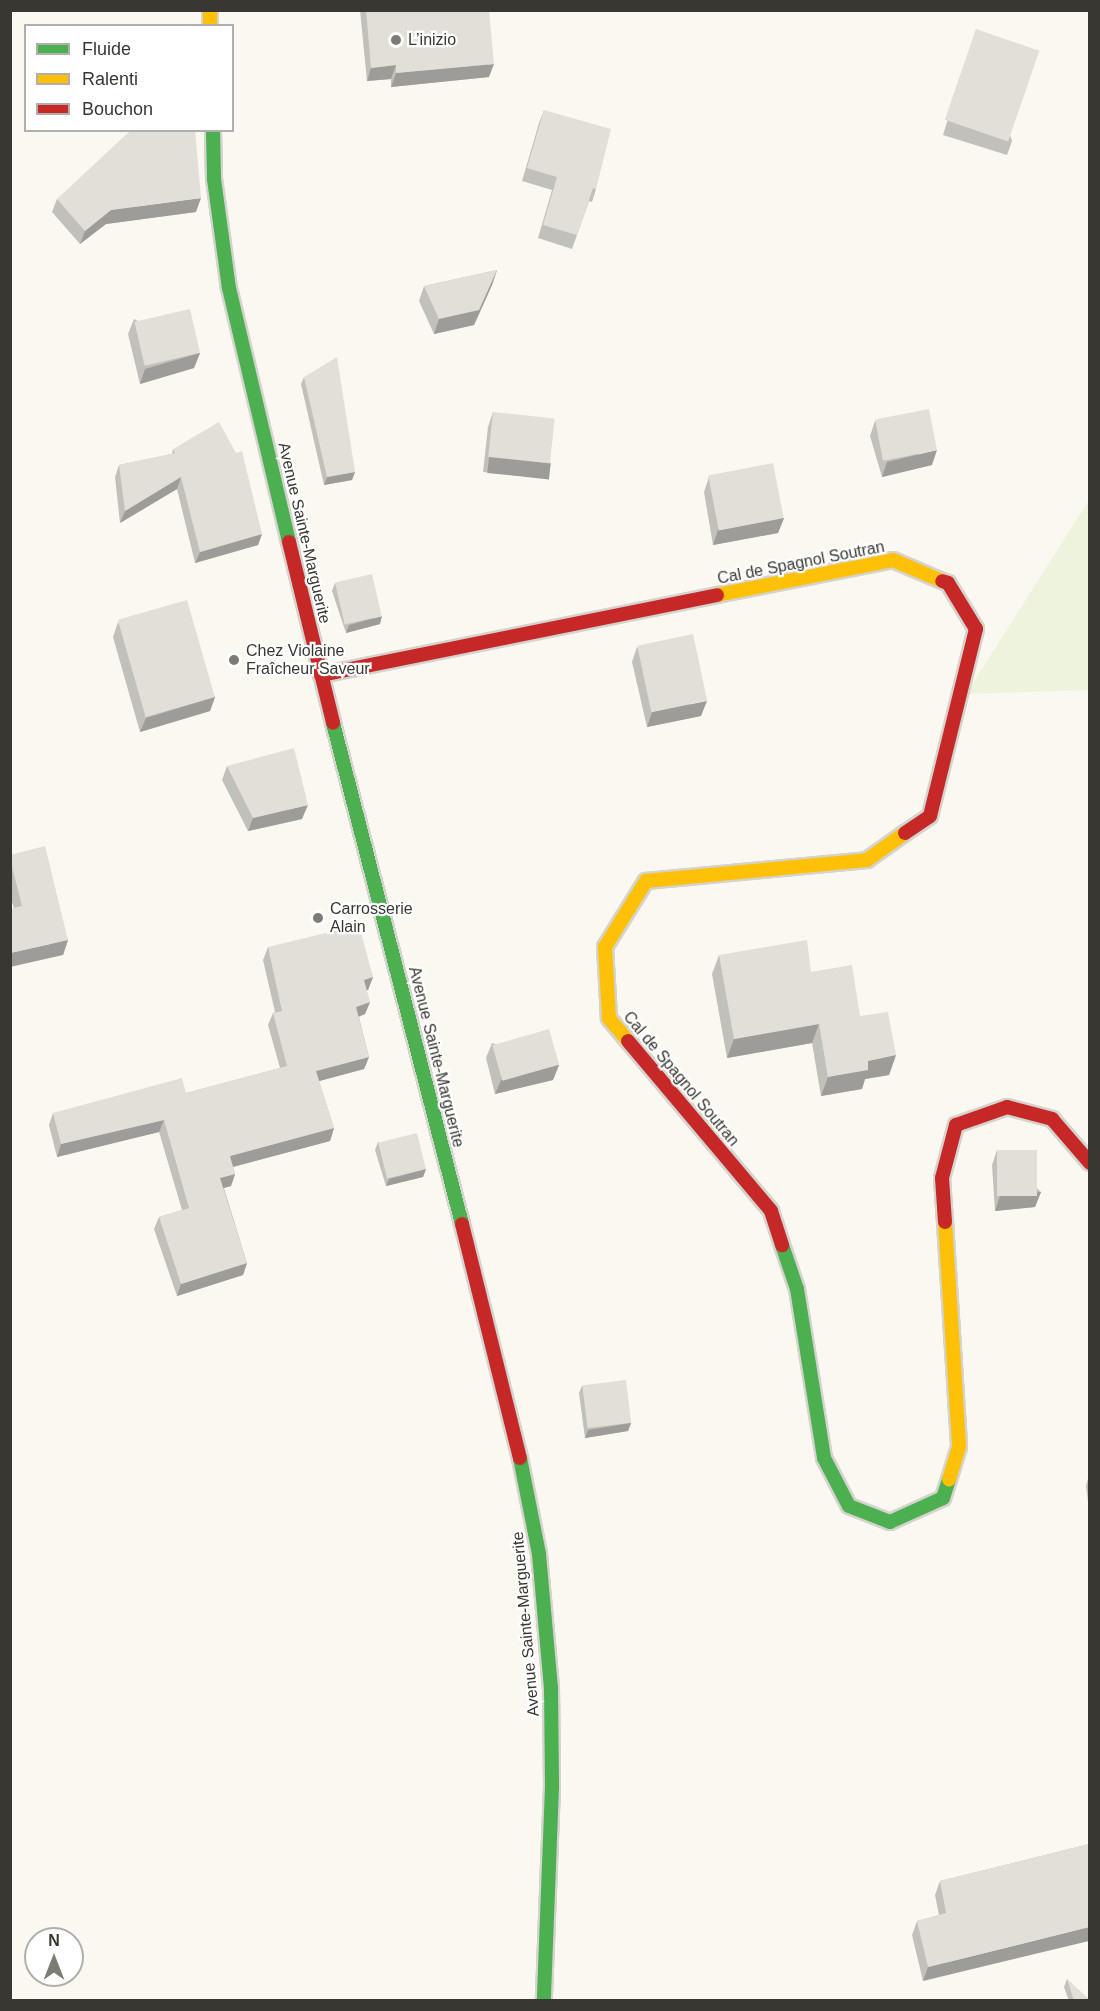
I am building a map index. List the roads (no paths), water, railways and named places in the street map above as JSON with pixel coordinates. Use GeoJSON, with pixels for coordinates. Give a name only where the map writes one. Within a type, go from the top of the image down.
{"type":"FeatureCollection","features":[{"type":"Feature","properties":{"kind":"street","name":"Avenue Sainte-Marguerite"},"geometry":{"type":"LineString","coordinates":[[213,132],[214,179],[229,288],[321,675],[510,1410],[539,1554],[551,1688],[552,1786],[544,2001]]}},
{"type":"Feature","properties":{"kind":"street","name":"Cal de Spagnol Soutran"},"geometry":{"type":"LineString","coordinates":[[321,675],[893,560],[948,583],[976,629],[930,816],[867,860],[646,882],[605,947],[609,1018],[771,1211],[798,1289],[824,1458],[849,1506],[890,1522],[943,1498],[959,1447],[942,1178],[956,1125],[1007,1107],[1052,1119],[1089,1163]]}},
{"type":"Feature","properties":{"kind":"place","name":"L’inizio"},"geometry":{"type":"Point","coordinates":[396,40]}},
{"type":"Feature","properties":{"kind":"place","name":"Chez Violaine Fraîcheur Saveur"},"geometry":{"type":"Point","coordinates":[234,660]}},
{"type":"Feature","properties":{"kind":"place","name":"Carrosserie Alain"},"geometry":{"type":"Point","coordinates":[318,918]}}]}
